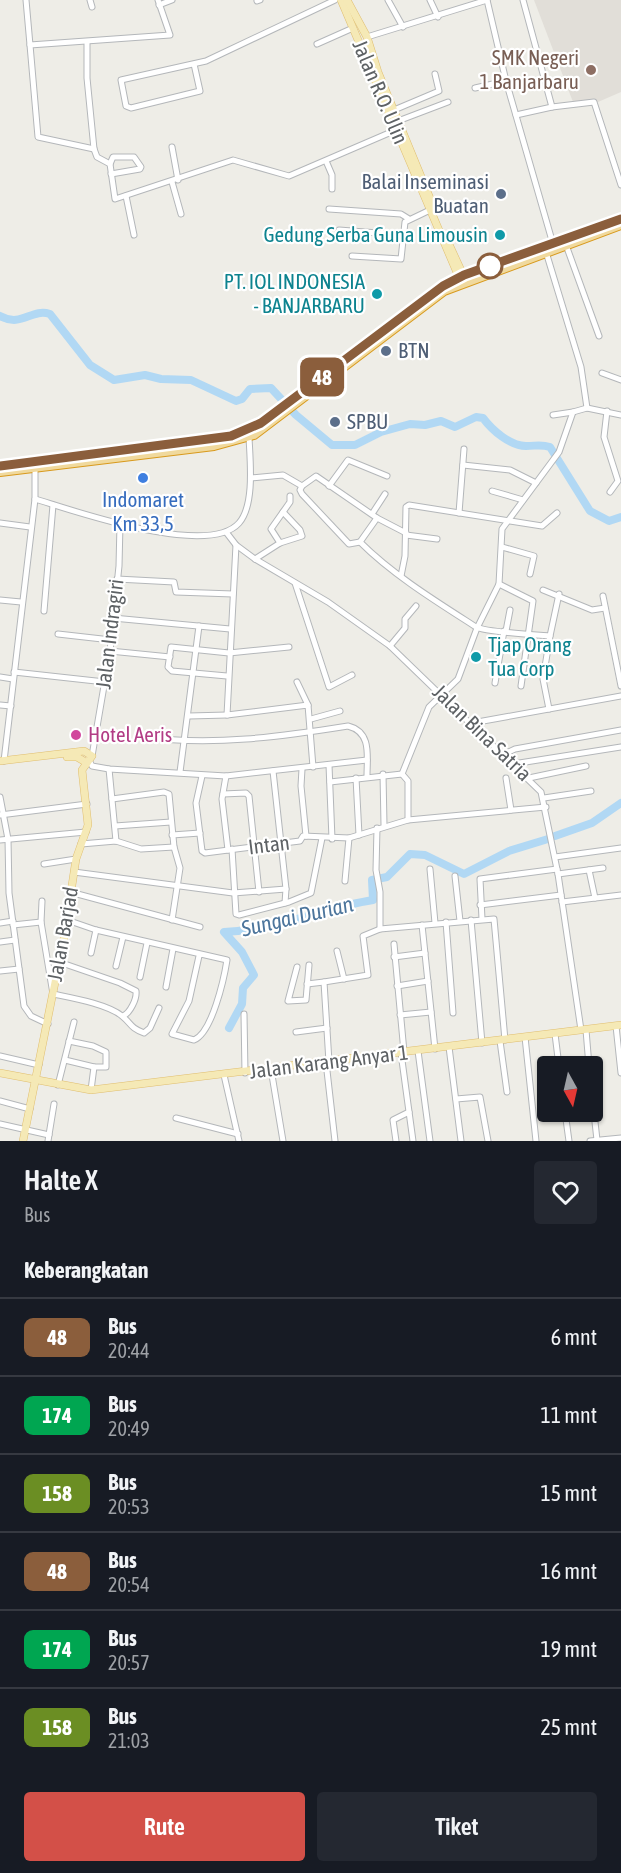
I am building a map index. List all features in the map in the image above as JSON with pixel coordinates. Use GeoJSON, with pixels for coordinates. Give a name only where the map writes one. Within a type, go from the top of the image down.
{"type":"FeatureCollection","features":[{"type":"Feature","properties":{"kind":"highway"},"geometry":{"type":"LineString","coordinates":[[463,279],[566,245],[621,219]]}},
{"type":"Feature","properties":{"kind":"highway"},"geometry":{"type":"LineString","coordinates":[[0,466],[214,446],[249,437],[463,279],[553,244],[621,225]]}},
{"type":"Feature","properties":{"kind":"highway"},"geometry":{"type":"LineString","coordinates":[[148,451],[231,436],[281,412]]}},
{"type":"Feature","properties":{"kind":"highway"},"geometry":{"type":"LineString","coordinates":[[0,472],[101,457]]}},
{"type":"Feature","properties":{"kind":"main road","name":"Jalan R.O. Ulin"},"geometry":{"type":"LineString","coordinates":[[341,0],[379,82],[430,210],[463,279]]}},
{"type":"Feature","properties":{"kind":"main road","name":"Jalan R.O. Ulin"},"geometry":{"type":"LineString","coordinates":[[347,0],[367,37],[375,73]]}},
{"type":"Feature","properties":{"kind":"main road","name":"Jalan R.O. Ulin"},"geometry":{"type":"LineString","coordinates":[[379,82],[394,110],[443,236]]}},
{"type":"Feature","properties":{"kind":"main road"},"geometry":{"type":"LineString","coordinates":[[2,763],[84,751],[89,760]]}},
{"type":"Feature","properties":{"kind":"main road"},"geometry":{"type":"LineString","coordinates":[[2,763],[74,756],[89,760]]}},
{"type":"Feature","properties":{"kind":"main road"},"geometry":{"type":"LineString","coordinates":[[86,832],[87,804],[82,770],[89,760]]}},
{"type":"Feature","properties":{"kind":"main road","name":"Jalan Barjad"},"geometry":{"type":"LineString","coordinates":[[23,1141],[48,1024],[76,859],[86,832]]}},
{"type":"Feature","properties":{"kind":"main road","name":"Jalan Karang Anyar 1"},"geometry":{"type":"LineString","coordinates":[[0,1073],[91,1090],[618,1026]]}},
{"type":"Feature","properties":{"kind":"street"},"geometry":{"type":"LineString","coordinates":[[26,0],[38,137],[94,149]]}},
{"type":"Feature","properties":{"kind":"street"},"geometry":{"type":"LineString","coordinates":[[90,0],[92,7]]}},
{"type":"Feature","properties":{"kind":"street"},"geometry":{"type":"LineString","coordinates":[[30,45],[87,43],[170,35],[159,2],[172,0]]}},
{"type":"Feature","properties":{"kind":"street"},"geometry":{"type":"LineString","coordinates":[[194,64],[200,91],[131,108],[126,106],[121,80],[194,64],[265,35],[335,0]]}},
{"type":"Feature","properties":{"kind":"street"},"geometry":{"type":"LineString","coordinates":[[388,0],[403,27]]}},
{"type":"Feature","properties":{"kind":"street"},"geometry":{"type":"LineString","coordinates":[[430,0],[438,16]]}},
{"type":"Feature","properties":{"kind":"street"},"geometry":{"type":"LineString","coordinates":[[367,37],[438,16],[467,3],[487,0],[506,81],[553,244]]}},
{"type":"Feature","properties":{"kind":"street"},"geometry":{"type":"LineString","coordinates":[[523,0],[552,107]]}},
{"type":"Feature","properties":{"kind":"street"},"geometry":{"type":"LineString","coordinates":[[317,44],[353,28]]}},
{"type":"Feature","properties":{"kind":"street"},"geometry":{"type":"LineString","coordinates":[[87,43],[87,78],[94,149],[97,157],[110,164]]}},
{"type":"Feature","properties":{"kind":"street"},"geometry":{"type":"LineString","coordinates":[[394,110],[440,91],[435,74]]}},
{"type":"Feature","properties":{"kind":"street"},"geometry":{"type":"LineString","coordinates":[[476,88],[506,81]]}},
{"type":"Feature","properties":{"kind":"street"},"geometry":{"type":"LineString","coordinates":[[398,121],[448,102]]}},
{"type":"Feature","properties":{"kind":"street"},"geometry":{"type":"LineString","coordinates":[[516,115],[552,107],[594,102],[621,185]]}},
{"type":"Feature","properties":{"kind":"street"},"geometry":{"type":"LineString","coordinates":[[111,174],[140,169],[141,166],[134,157],[113,157],[110,164],[113,197],[126,196],[175,182],[233,160],[286,176],[326,161],[396,129]]}},
{"type":"Feature","properties":{"kind":"street"},"geometry":{"type":"LineString","coordinates":[[172,147],[181,214]]}},
{"type":"Feature","properties":{"kind":"street"},"geometry":{"type":"LineString","coordinates":[[326,161],[332,175],[332,189]]}},
{"type":"Feature","properties":{"kind":"street"},"geometry":{"type":"LineString","coordinates":[[126,196],[134,236]]}},
{"type":"Feature","properties":{"kind":"street"},"geometry":{"type":"LineString","coordinates":[[329,208],[401,214],[409,219]]}},
{"type":"Feature","properties":{"kind":"street"},"geometry":{"type":"LineString","coordinates":[[352,256],[401,260],[405,222],[430,210]]}},
{"type":"Feature","properties":{"kind":"street"},"geometry":{"type":"LineString","coordinates":[[339,230],[404,235]]}},
{"type":"Feature","properties":{"kind":"street"},"geometry":{"type":"LineString","coordinates":[[566,245],[599,336]]}},
{"type":"Feature","properties":{"kind":"street"},"geometry":{"type":"LineString","coordinates":[[546,252],[581,367],[587,408]]}},
{"type":"Feature","properties":{"kind":"street"},"geometry":{"type":"LineString","coordinates":[[602,374],[621,380]]}},
{"type":"Feature","properties":{"kind":"street"},"geometry":{"type":"LineString","coordinates":[[553,415],[587,408],[621,415]]}},
{"type":"Feature","properties":{"kind":"street"},"geometry":{"type":"LineString","coordinates":[[607,411],[604,437],[618,481],[610,492]]}},
{"type":"Feature","properties":{"kind":"street"},"geometry":{"type":"LineString","coordinates":[[402,774],[425,715],[434,699],[458,679],[477,628],[499,584],[501,533],[523,500],[554,461],[573,412]]}},
{"type":"Feature","properties":{"kind":"street"},"geometry":{"type":"LineString","coordinates":[[35,500],[120,524],[192,537],[226,532],[242,519],[250,478],[249,437]]}},
{"type":"Feature","properties":{"kind":"street"},"geometry":{"type":"LineString","coordinates":[[459,513],[464,448]]}},
{"type":"Feature","properties":{"kind":"street"},"geometry":{"type":"LineString","coordinates":[[329,486],[348,460],[387,476]]}},
{"type":"Feature","properties":{"kind":"street"},"geometry":{"type":"LineString","coordinates":[[463,465],[510,470],[536,483]]}},
{"type":"Feature","properties":{"kind":"street"},"geometry":{"type":"LineString","coordinates":[[2,763],[35,500],[35,468]]}},
{"type":"Feature","properties":{"kind":"street"},"geometry":{"type":"LineString","coordinates":[[250,478],[283,475],[302,486]]}},
{"type":"Feature","properties":{"kind":"street"},"geometry":{"type":"LineString","coordinates":[[385,494],[375,516],[360,542],[349,544],[300,490],[315,476],[375,516],[406,534],[437,539]]}},
{"type":"Feature","properties":{"kind":"street"},"geometry":{"type":"LineString","coordinates":[[492,491],[523,500]]}},
{"type":"Feature","properties":{"kind":"street"},"geometry":{"type":"LineString","coordinates":[[280,543],[271,530],[290,502],[290,496]]}},
{"type":"Feature","properties":{"kind":"street"},"geometry":{"type":"LineString","coordinates":[[44,611],[52,505]]}},
{"type":"Feature","properties":{"kind":"street"},"geometry":{"type":"LineString","coordinates":[[401,576],[406,534],[406,507],[409,505],[543,526],[557,513]]}},
{"type":"Feature","properties":{"kind":"street"},"geometry":{"type":"LineString","coordinates":[[255,559],[280,543],[302,536],[300,530],[283,512]]}},
{"type":"Feature","properties":{"kind":"street"},"geometry":{"type":"LineString","coordinates":[[0,523],[30,527]]}},
{"type":"Feature","properties":{"kind":"street","name":"Jalan Indragiri"},"geometry":{"type":"LineString","coordinates":[[89,760],[110,651],[120,524]]}},
{"type":"Feature","properties":{"kind":"street","name":"Jalan Bina Satria"},"geometry":{"type":"LineString","coordinates":[[226,532],[236,545],[255,559],[328,602],[390,646],[472,723],[502,755],[529,778],[544,798],[588,1056]]}},
{"type":"Feature","properties":{"kind":"street"},"geometry":{"type":"LineString","coordinates":[[360,542],[376,558],[477,628],[550,636]]}},
{"type":"Feature","properties":{"kind":"street"},"geometry":{"type":"LineString","coordinates":[[227,715],[227,676],[236,545]]}},
{"type":"Feature","properties":{"kind":"street"},"geometry":{"type":"LineString","coordinates":[[502,547],[534,556],[530,574]]}},
{"type":"Feature","properties":{"kind":"street"},"geometry":{"type":"LineString","coordinates":[[117,579],[174,582],[176,592],[233,594]]}},
{"type":"Feature","properties":{"kind":"street"},"geometry":{"type":"LineString","coordinates":[[295,583],[329,687],[352,675]]}},
{"type":"Feature","properties":{"kind":"street"},"geometry":{"type":"LineString","coordinates":[[499,584],[533,600],[521,686]]}},
{"type":"Feature","properties":{"kind":"street"},"geometry":{"type":"LineString","coordinates":[[543,590],[559,594],[590,609],[605,608]]}},
{"type":"Feature","properties":{"kind":"street"},"geometry":{"type":"LineString","coordinates":[[549,710],[543,678],[559,594]]}},
{"type":"Feature","properties":{"kind":"street"},"geometry":{"type":"LineString","coordinates":[[603,596],[621,686]]}},
{"type":"Feature","properties":{"kind":"street"},"geometry":{"type":"LineString","coordinates":[[0,600],[21,602]]}},
{"type":"Feature","properties":{"kind":"street"},"geometry":{"type":"LineString","coordinates":[[390,646],[405,628],[405,619],[416,606]]}},
{"type":"Feature","properties":{"kind":"street"},"geometry":{"type":"LineString","coordinates":[[495,684],[510,610]]}},
{"type":"Feature","properties":{"kind":"street"},"geometry":{"type":"LineString","coordinates":[[113,618],[230,628]]}},
{"type":"Feature","properties":{"kind":"street"},"geometry":{"type":"LineString","coordinates":[[180,772],[186,743],[199,626]]}},
{"type":"Feature","properties":{"kind":"street"},"geometry":{"type":"LineString","coordinates":[[58,634],[111,640]]}},
{"type":"Feature","properties":{"kind":"street"},"geometry":{"type":"LineString","coordinates":[[227,676],[172,671],[168,667],[171,647],[229,653],[289,647]]}},
{"type":"Feature","properties":{"kind":"street"},"geometry":{"type":"LineString","coordinates":[[110,651],[170,657]]}},
{"type":"Feature","properties":{"kind":"street"},"geometry":{"type":"LineString","coordinates":[[14,672],[105,682]]}},
{"type":"Feature","properties":{"kind":"street"},"geometry":{"type":"LineString","coordinates":[[0,677],[13,679]]}},
{"type":"Feature","properties":{"kind":"street"},"geometry":{"type":"LineString","coordinates":[[297,682],[308,705],[311,719],[313,767]]}},
{"type":"Feature","properties":{"kind":"street"},"geometry":{"type":"LineString","coordinates":[[472,723],[621,696]]}},
{"type":"Feature","properties":{"kind":"street"},"geometry":{"type":"LineString","coordinates":[[0,705],[10,706]]}},
{"type":"Feature","properties":{"kind":"street"},"geometry":{"type":"LineString","coordinates":[[189,716],[227,715],[308,705]]}},
{"type":"Feature","properties":{"kind":"street"},"geometry":{"type":"LineString","coordinates":[[311,719],[340,711]]}},
{"type":"Feature","properties":{"kind":"street"},"geometry":{"type":"LineString","coordinates":[[143,737],[186,743],[244,741],[348,726],[361,730],[366,737],[367,776]]}},
{"type":"Feature","properties":{"kind":"street"},"geometry":{"type":"LineString","coordinates":[[502,755],[515,749],[621,730]]}},
{"type":"Feature","properties":{"kind":"street"},"geometry":{"type":"LineString","coordinates":[[605,733],[610,747]]}},
{"type":"Feature","properties":{"kind":"street"},"geometry":{"type":"LineString","coordinates":[[84,751],[94,743]]}},
{"type":"Feature","properties":{"kind":"street"},"geometry":{"type":"LineString","coordinates":[[513,764],[621,747]]}},
{"type":"Feature","properties":{"kind":"street"},"geometry":{"type":"LineString","coordinates":[[89,760],[92,766],[109,769],[226,776],[367,760]]}},
{"type":"Feature","properties":{"kind":"street"},"geometry":{"type":"LineString","coordinates":[[329,765],[332,838]]}},
{"type":"Feature","properties":{"kind":"street"},"geometry":{"type":"LineString","coordinates":[[529,778],[586,766]]}},
{"type":"Feature","properties":{"kind":"street"},"geometry":{"type":"LineString","coordinates":[[109,769],[116,841]]}},
{"type":"Feature","properties":{"kind":"street"},"geometry":{"type":"LineString","coordinates":[[302,769],[301,786],[306,836]]}},
{"type":"Feature","properties":{"kind":"street"},"geometry":{"type":"LineString","coordinates":[[273,771],[282,844],[285,903]]}},
{"type":"Feature","properties":{"kind":"street"},"geometry":{"type":"LineString","coordinates":[[381,929],[376,874],[383,774]]}},
{"type":"Feature","properties":{"kind":"street"},"geometry":{"type":"LineString","coordinates":[[330,782],[383,774],[402,774],[408,781],[408,820]]}},
{"type":"Feature","properties":{"kind":"street","name":"Intan"},"geometry":{"type":"LineString","coordinates":[[202,776],[196,798],[202,853],[282,844],[300,841],[306,836],[349,838],[380,826],[408,820],[546,807]]}},
{"type":"Feature","properties":{"kind":"street"},"geometry":{"type":"LineString","coordinates":[[226,776],[223,794],[237,915],[285,903],[311,893],[322,838]]}},
{"type":"Feature","properties":{"kind":"street"},"geometry":{"type":"LineString","coordinates":[[356,778],[359,835]]}},
{"type":"Feature","properties":{"kind":"street"},"geometry":{"type":"LineString","coordinates":[[506,778],[511,810]]}},
{"type":"Feature","properties":{"kind":"street"},"geometry":{"type":"LineString","coordinates":[[544,798],[591,790]]}},
{"type":"Feature","properties":{"kind":"street"},"geometry":{"type":"LineString","coordinates":[[112,799],[167,792],[174,847],[180,868],[172,920]]}},
{"type":"Feature","properties":{"kind":"street"},"geometry":{"type":"LineString","coordinates":[[223,794],[246,793],[249,796],[259,892]]}},
{"type":"Feature","properties":{"kind":"street"},"geometry":{"type":"LineString","coordinates":[[0,797],[8,839],[9,893],[24,1006],[31,1016],[48,1024]]}},
{"type":"Feature","properties":{"kind":"street"},"geometry":{"type":"LineString","coordinates":[[2,814],[87,804]]}},
{"type":"Feature","properties":{"kind":"street"},"geometry":{"type":"LineString","coordinates":[[115,826],[171,822]]}},
{"type":"Feature","properties":{"kind":"street"},"geometry":{"type":"LineString","coordinates":[[0,840],[86,832]]}},
{"type":"Feature","properties":{"kind":"street"},"geometry":{"type":"LineString","coordinates":[[172,835],[200,833]]}},
{"type":"Feature","properties":{"kind":"street"},"geometry":{"type":"LineString","coordinates":[[345,881],[349,838]]}},
{"type":"Feature","properties":{"kind":"street"},"geometry":{"type":"LineString","coordinates":[[81,844],[116,841],[141,849],[174,847]]}},
{"type":"Feature","properties":{"kind":"street"},"geometry":{"type":"LineString","coordinates":[[555,857],[621,848]]}},
{"type":"Feature","properties":{"kind":"street"},"geometry":{"type":"LineString","coordinates":[[44,864],[76,859]]}},
{"type":"Feature","properties":{"kind":"street"},"geometry":{"type":"LineString","coordinates":[[482,919],[478,882],[482,878],[603,868]]}},
{"type":"Feature","properties":{"kind":"street"},"geometry":{"type":"LineString","coordinates":[[430,869],[435,923]]}},
{"type":"Feature","properties":{"kind":"street"},"geometry":{"type":"LineString","coordinates":[[589,870],[596,898]]}},
{"type":"Feature","properties":{"kind":"street"},"geometry":{"type":"LineString","coordinates":[[74,872],[178,888],[233,892],[286,889]]}},
{"type":"Feature","properties":{"kind":"street"},"geometry":{"type":"LineString","coordinates":[[455,876],[460,921]]}},
{"type":"Feature","properties":{"kind":"street"},"geometry":{"type":"LineString","coordinates":[[70,892],[200,927]]}},
{"type":"Feature","properties":{"kind":"street"},"geometry":{"type":"LineString","coordinates":[[0,894],[9,893]]}},
{"type":"Feature","properties":{"kind":"street"},"geometry":{"type":"LineString","coordinates":[[480,905],[621,895]]}},
{"type":"Feature","properties":{"kind":"street"},"geometry":{"type":"LineString","coordinates":[[42,901],[41,922],[53,994],[87,1000],[123,1016],[131,1027],[144,1033],[150,1028],[159,1008]]}},
{"type":"Feature","properties":{"kind":"street"},"geometry":{"type":"LineString","coordinates":[[307,984],[369,974],[363,936],[381,929],[482,919],[495,921],[507,1092]]}},
{"type":"Feature","properties":{"kind":"street"},"geometry":{"type":"LineString","coordinates":[[67,920],[96,930],[199,956],[225,959],[227,962],[212,1016],[203,1033],[194,1040],[172,1034],[189,1001],[199,956]]}},
{"type":"Feature","properties":{"kind":"street"},"geometry":{"type":"LineString","coordinates":[[471,920],[482,1043]]}},
{"type":"Feature","properties":{"kind":"street"},"geometry":{"type":"LineString","coordinates":[[0,923],[41,922]]}},
{"type":"Feature","properties":{"kind":"street"},"geometry":{"type":"LineString","coordinates":[[446,922],[453,1013]]}},
{"type":"Feature","properties":{"kind":"street"},"geometry":{"type":"LineString","coordinates":[[422,925],[435,1049]]}},
{"type":"Feature","properties":{"kind":"street"},"geometry":{"type":"LineString","coordinates":[[91,953],[96,930]]}},
{"type":"Feature","properties":{"kind":"street"},"geometry":{"type":"LineString","coordinates":[[116,966],[123,937]]}},
{"type":"Feature","properties":{"kind":"street"},"geometry":{"type":"LineString","coordinates":[[0,942],[15,939]]}},
{"type":"Feature","properties":{"kind":"street"},"geometry":{"type":"LineString","coordinates":[[140,976],[147,943]]}},
{"type":"Feature","properties":{"kind":"street"},"geometry":{"type":"LineString","coordinates":[[394,944],[413,1141]]}},
{"type":"Feature","properties":{"kind":"street"},"geometry":{"type":"LineString","coordinates":[[166,987],[173,949]]}},
{"type":"Feature","properties":{"kind":"street"},"geometry":{"type":"LineString","coordinates":[[337,951],[344,979]]}},
{"type":"Feature","properties":{"kind":"street"},"geometry":{"type":"LineString","coordinates":[[394,957],[426,953]]}},
{"type":"Feature","properties":{"kind":"street"},"geometry":{"type":"LineString","coordinates":[[59,962],[120,983],[136,991],[132,1005],[123,1016]]}},
{"type":"Feature","properties":{"kind":"street"},"geometry":{"type":"LineString","coordinates":[[297,967],[288,1001],[306,1000],[309,965]]}},
{"type":"Feature","properties":{"kind":"street"},"geometry":{"type":"LineString","coordinates":[[0,971],[19,969]]}},
{"type":"Feature","properties":{"kind":"street"},"geometry":{"type":"LineString","coordinates":[[397,986],[428,981]]}},
{"type":"Feature","properties":{"kind":"street"},"geometry":{"type":"LineString","coordinates":[[324,982],[335,1141]]}},
{"type":"Feature","properties":{"kind":"street"},"geometry":{"type":"LineString","coordinates":[[400,1015],[432,1012]]}},
{"type":"Feature","properties":{"kind":"street"},"geometry":{"type":"LineString","coordinates":[[244,1014],[245,1073]]}},
{"type":"Feature","properties":{"kind":"street"},"geometry":{"type":"LineString","coordinates":[[58,1085],[74,1022]]}},
{"type":"Feature","properties":{"kind":"street"},"geometry":{"type":"LineString","coordinates":[[618,1026],[621,1073]]}},
{"type":"Feature","properties":{"kind":"street"},"geometry":{"type":"LineString","coordinates":[[296,1032],[327,1028]]}},
{"type":"Feature","properties":{"kind":"street"},"geometry":{"type":"LineString","coordinates":[[555,1034],[558,1056]]}},
{"type":"Feature","properties":{"kind":"street"},"geometry":{"type":"LineString","coordinates":[[525,1037],[536,1141]]}},
{"type":"Feature","properties":{"kind":"street"},"geometry":{"type":"LineString","coordinates":[[64,1060],[94,1067],[106,1067],[106,1052],[93,1046],[69,1041]]}},
{"type":"Feature","properties":{"kind":"street"},"geometry":{"type":"LineString","coordinates":[[449,1047],[461,1141]]}},
{"type":"Feature","properties":{"kind":"street"},"geometry":{"type":"LineString","coordinates":[[418,1051],[429,1141]]}},
{"type":"Feature","properties":{"kind":"street"},"geometry":{"type":"LineString","coordinates":[[0,1056],[39,1065]]}},
{"type":"Feature","properties":{"kind":"street"},"geometry":{"type":"LineString","coordinates":[[91,1090],[94,1067]]}},
{"type":"Feature","properties":{"kind":"street"},"geometry":{"type":"LineString","coordinates":[[271,1069],[282,1141]]}},
{"type":"Feature","properties":{"kind":"street"},"geometry":{"type":"LineString","coordinates":[[224,1075],[239,1141]]}},
{"type":"Feature","properties":{"kind":"street"},"geometry":{"type":"LineString","coordinates":[[456,1099],[480,1097],[488,1141]]}},
{"type":"Feature","properties":{"kind":"street"},"geometry":{"type":"LineString","coordinates":[[0,1101],[30,1108]]}},
{"type":"Feature","properties":{"kind":"street"},"geometry":{"type":"LineString","coordinates":[[0,1124],[49,1138],[54,1104]]}},
{"type":"Feature","properties":{"kind":"street"},"geometry":{"type":"LineString","coordinates":[[396,1141],[393,1120],[409,1112]]}},
{"type":"Feature","properties":{"kind":"street"},"geometry":{"type":"LineString","coordinates":[[176,1118],[238,1134]]}},
{"type":"Feature","properties":{"kind":"street"},"geometry":{"type":"LineString","coordinates":[[566,1122],[569,1141]]}},
{"type":"Feature","properties":{"kind":"street"},"geometry":{"type":"LineString","coordinates":[[593,1122],[594,1141],[621,1138]]}},
{"type":"Feature","properties":{"kind":"shaded area","name":"SMK Negeri 1 Banjarbaru"},"geometry":{"type":"Polygon","coordinates":[[[534,0],[621,0],[621,92],[598,102],[573,102],[534,0]]]}},
{"type":"Feature","properties":{"kind":"waterway"},"geometry":{"type":"LineString","coordinates":[[0,316],[14,320],[37,313],[50,314],[90,365],[114,380],[145,375],[161,379],[191,380],[236,401],[242,399],[250,389],[271,388],[296,415],[332,445],[355,445],[381,432],[410,424],[425,425],[441,421],[455,427],[476,417],[483,418],[496,432],[514,443],[550,447],[590,511],[609,521],[621,517]]}},
{"type":"Feature","properties":{"kind":"waterway","name":"Sungai Durian"},"geometry":{"type":"LineString","coordinates":[[555,836],[592,823],[621,803]]}},
{"type":"Feature","properties":{"kind":"waterway","name":"Sungai Durian"},"geometry":{"type":"LineString","coordinates":[[229,1028],[242,1004],[243,988],[254,975],[242,952],[224,932],[281,923],[373,900],[372,880],[387,877],[410,854],[425,855],[464,874],[509,851],[548,839]]}},
{"type":"Feature","properties":{"kind":"bus line","name":"48"},"geometry":{"type":"LineString","coordinates":[[0,466],[231,436],[245,432],[261,423],[443,286],[464,275],[621,219]]}},
{"type":"Feature","properties":{"kind":"place","name":"SMK Negeri 1 Banjarbaru"},"geometry":{"type":"Point","coordinates":[591,70]}},
{"type":"Feature","properties":{"kind":"place","name":"Balai Inseminasi Buatan"},"geometry":{"type":"Point","coordinates":[501,194]}},
{"type":"Feature","properties":{"kind":"place","name":"Gedung Serba Guna Limousin"},"geometry":{"type":"Point","coordinates":[500,235]}},
{"type":"Feature","properties":{"kind":"place","name":"PT. IOL INDONESIA - BANJARBARU"},"geometry":{"type":"Point","coordinates":[377,294]}},
{"type":"Feature","properties":{"kind":"place","name":"BTN"},"geometry":{"type":"Point","coordinates":[386,351]}},
{"type":"Feature","properties":{"kind":"place","name":"SPBU"},"geometry":{"type":"Point","coordinates":[335,422]}},
{"type":"Feature","properties":{"kind":"place","name":"Indomaret Km 33,5"},"geometry":{"type":"Point","coordinates":[143,478]}},
{"type":"Feature","properties":{"kind":"place","name":"Tjap Orang Tua Corp"},"geometry":{"type":"Point","coordinates":[476,657]}},
{"type":"Feature","properties":{"kind":"place","name":"Hotel Aeris"},"geometry":{"type":"Point","coordinates":[76,735]}}]}
